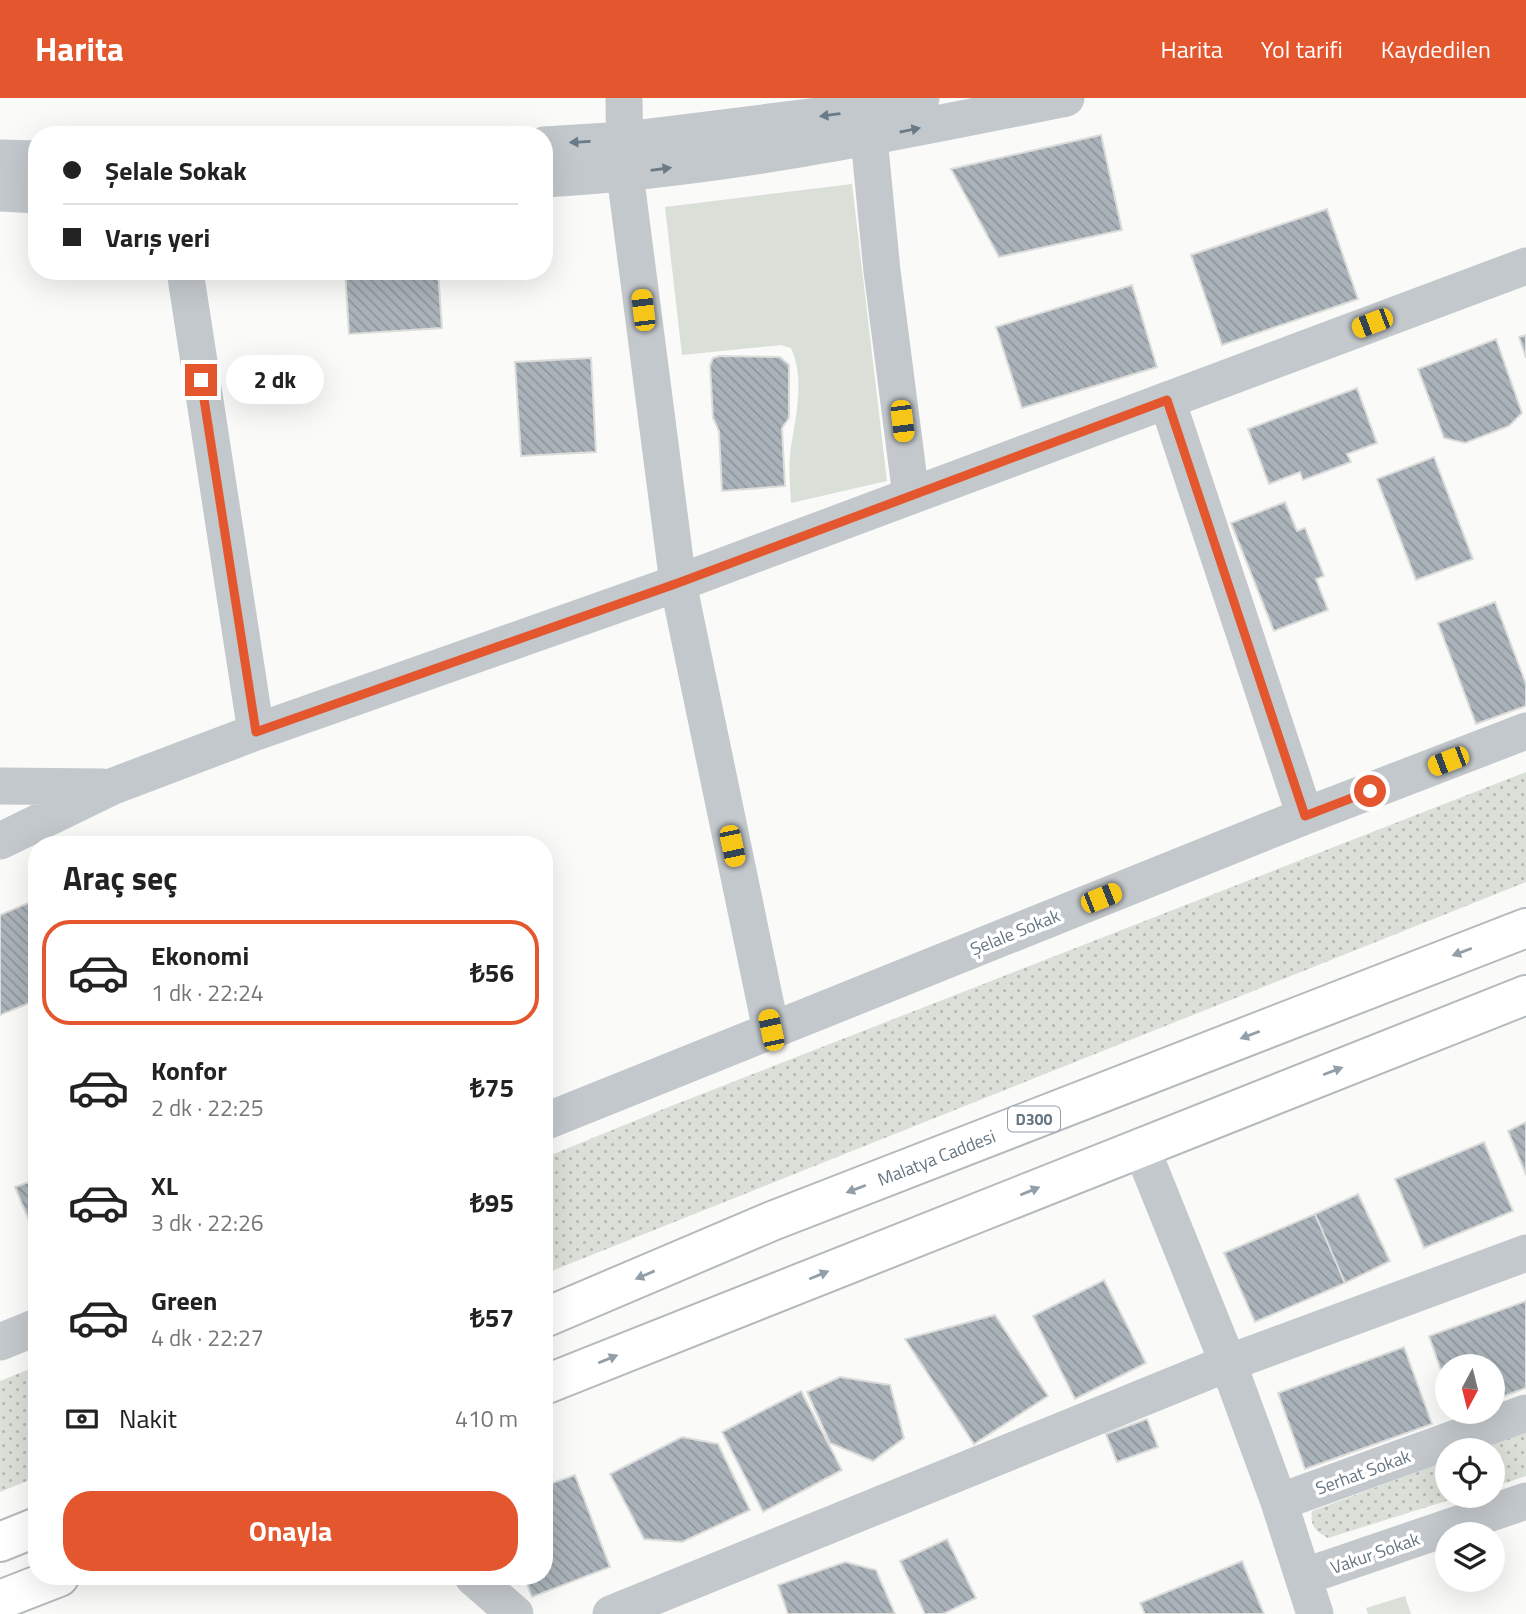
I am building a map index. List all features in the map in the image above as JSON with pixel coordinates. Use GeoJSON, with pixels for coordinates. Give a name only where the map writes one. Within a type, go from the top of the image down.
{"type":"FeatureCollection","features":[{"type":"Feature","properties":{"kind":"highway","name":"Malatya Caddesi"},"geometry":{"type":"LineString","coordinates":[[553,1314],[772,1221],[1526,928]]}},
{"type":"Feature","properties":{"kind":"highway"},"geometry":{"type":"LineString","coordinates":[[553,1381],[1526,995]]}},
{"type":"Feature","properties":{"kind":"highway"},"geometry":{"type":"LineString","coordinates":[[0,1542],[28,1531]]}},
{"type":"Feature","properties":{"kind":"highway"},"geometry":{"type":"LineString","coordinates":[[0,1600],[38,1585]]}},
{"type":"Feature","properties":{"kind":"street"},"geometry":{"type":"LineString","coordinates":[[624,98],[625,157],[678,583],[771,1030]]}},
{"type":"Feature","properties":{"kind":"street"},"geometry":{"type":"LineString","coordinates":[[553,177],[625,157],[921,98]]}},
{"type":"Feature","properties":{"kind":"street"},"geometry":{"type":"LineString","coordinates":[[553,146],[625,157],[869,138],[1066,98]]}},
{"type":"Feature","properties":{"kind":"street"},"geometry":{"type":"LineString","coordinates":[[869,138],[882,271],[911,496]]}},
{"type":"Feature","properties":{"kind":"street"},"geometry":{"type":"LineString","coordinates":[[0,158],[28,159]]}},
{"type":"Feature","properties":{"kind":"street"},"geometry":{"type":"LineString","coordinates":[[0,193],[28,195]]}},
{"type":"Feature","properties":{"kind":"street"},"geometry":{"type":"LineString","coordinates":[[0,841],[111,787],[256,732],[678,583],[1526,266]]}},
{"type":"Feature","properties":{"kind":"street"},"geometry":{"type":"LineString","coordinates":[[186,280],[256,732]]}},
{"type":"Feature","properties":{"kind":"street"},"geometry":{"type":"LineString","coordinates":[[1167,400],[1305,816]]}},
{"type":"Feature","properties":{"kind":"street","name":"Şelale Sokak"},"geometry":{"type":"LineString","coordinates":[[553,1118],[1305,816],[1526,731]]}},
{"type":"Feature","properties":{"kind":"street"},"geometry":{"type":"LineString","coordinates":[[0,786],[111,787]]}},
{"type":"Feature","properties":{"kind":"street"},"geometry":{"type":"LineString","coordinates":[[1141,1147],[1228,1363],[1279,1502],[1315,1614]]}},
{"type":"Feature","properties":{"kind":"street"},"geometry":{"type":"LineString","coordinates":[[611,1614],[1228,1363],[1526,1253]]}},
{"type":"Feature","properties":{"kind":"street"},"geometry":{"type":"LineString","coordinates":[[0,1342],[28,1331]]}},
{"type":"Feature","properties":{"kind":"street","name":"Serhat Sokak"},"geometry":{"type":"LineString","coordinates":[[1279,1502],[1526,1413]]}},
{"type":"Feature","properties":{"kind":"street","name":"Vakur Sokak"},"geometry":{"type":"LineString","coordinates":[[1303,1577],[1526,1502]]}},
{"type":"Feature","properties":{"kind":"street"},"geometry":{"type":"LineString","coordinates":[[482,1585],[515,1614]]}},
{"type":"Feature","properties":{"kind":"shaded area"},"geometry":{"type":"Polygon","coordinates":[[[852,184],[887,481],[791,503],[790,461],[797,410],[798,372],[791,348],[781,345],[682,355],[665,207],[852,184]]]}},
{"type":"Feature","properties":{"kind":"shaded area"},"geometry":{"type":"Polygon","coordinates":[[[1526,772],[1526,882],[553,1270],[553,1154],[1526,772]]]}},
{"type":"Feature","properties":{"kind":"shaded area"},"geometry":{"type":"Polygon","coordinates":[[[28,1370],[28,1481],[0,1492],[0,1381],[28,1370]]]}},
{"type":"Feature","properties":{"kind":"shaded area"},"geometry":{"type":"Polygon","coordinates":[[[1526,1431],[1526,1476],[1505,1483],[1505,1439],[1526,1431]]]}},
{"type":"Feature","properties":{"kind":"shaded area"},"geometry":{"type":"Polygon","coordinates":[[[1435,1465],[1435,1504],[1328,1538],[1313,1524],[1312,1511],[1435,1465]]]}},
{"type":"Feature","properties":{"kind":"shaded area"},"geometry":{"type":"Polygon","coordinates":[[[1405,1596],[1411,1614],[1368,1614],[1366,1608],[1405,1596]]]}},
{"type":"Feature","properties":{"kind":"building"},"geometry":{"type":"Polygon","coordinates":[[[1101,135],[1122,230],[999,257],[951,169],[1101,135]]]}},
{"type":"Feature","properties":{"kind":"building"},"geometry":{"type":"Polygon","coordinates":[[[1327,209],[1358,299],[1222,345],[1191,255],[1327,209]]]}},
{"type":"Feature","properties":{"kind":"building"},"geometry":{"type":"Polygon","coordinates":[[[346,280],[439,280],[442,328],[349,334],[346,280]]]}},
{"type":"Feature","properties":{"kind":"building"},"geometry":{"type":"Polygon","coordinates":[[[1132,285],[1157,367],[1022,408],[996,327],[1132,285]]]}},
{"type":"Feature","properties":{"kind":"building"},"geometry":{"type":"Polygon","coordinates":[[[1526,335],[1526,358],[1519,337],[1526,335]]]}},
{"type":"Feature","properties":{"kind":"building"},"geometry":{"type":"Polygon","coordinates":[[[1496,339],[1522,413],[1509,426],[1465,443],[1444,438],[1418,369],[1496,339]]]}},
{"type":"Feature","properties":{"kind":"building"},"geometry":{"type":"Polygon","coordinates":[[[780,357],[789,365],[789,418],[782,428],[785,486],[722,491],[719,431],[713,418],[710,365],[713,358],[780,357]]]}},
{"type":"Feature","properties":{"kind":"building"},"geometry":{"type":"Polygon","coordinates":[[[591,358],[596,452],[521,456],[515,362],[591,358]]]}},
{"type":"Feature","properties":{"kind":"building"},"geometry":{"type":"Polygon","coordinates":[[[1357,388],[1377,443],[1347,454],[1351,462],[1303,480],[1300,472],[1269,484],[1248,429],[1357,388]]]}},
{"type":"Feature","properties":{"kind":"building"},"geometry":{"type":"Polygon","coordinates":[[[1434,457],[1473,559],[1416,580],[1377,479],[1434,457]]]}},
{"type":"Feature","properties":{"kind":"building"},"geometry":{"type":"Polygon","coordinates":[[[1285,502],[1297,531],[1305,528],[1324,576],[1316,579],[1328,610],[1274,631],[1231,523],[1285,502]]]}},
{"type":"Feature","properties":{"kind":"building"},"geometry":{"type":"Polygon","coordinates":[[[1495,602],[1526,684],[1526,706],[1476,724],[1438,623],[1495,602]]]}},
{"type":"Feature","properties":{"kind":"building"},"geometry":{"type":"Polygon","coordinates":[[[28,903],[28,1004],[0,1015],[0,915],[28,903]]]}},
{"type":"Feature","properties":{"kind":"building"},"geometry":{"type":"Polygon","coordinates":[[[1526,1122],[1526,1175],[1508,1131],[1526,1122]]]}},
{"type":"Feature","properties":{"kind":"building"},"geometry":{"type":"Polygon","coordinates":[[[1484,1142],[1513,1211],[1424,1248],[1395,1179],[1484,1142]]]}},
{"type":"Feature","properties":{"kind":"building"},"geometry":{"type":"Polygon","coordinates":[[[28,1182],[28,1218],[15,1187],[28,1182]]]}},
{"type":"Feature","properties":{"kind":"building"},"geometry":{"type":"Polygon","coordinates":[[[1358,1194],[1390,1261],[1345,1283],[1315,1214],[1358,1194]]]}},
{"type":"Feature","properties":{"kind":"building"},"geometry":{"type":"Polygon","coordinates":[[[1315,1214],[1345,1283],[1255,1322],[1224,1253],[1315,1214]]]}},
{"type":"Feature","properties":{"kind":"building"},"geometry":{"type":"Polygon","coordinates":[[[1104,1280],[1146,1363],[1075,1399],[1033,1316],[1104,1280]]]}},
{"type":"Feature","properties":{"kind":"building"},"geometry":{"type":"Polygon","coordinates":[[[1526,1301],[1526,1388],[1505,1396],[1505,1354],[1435,1354],[1429,1336],[1526,1301]]]}},
{"type":"Feature","properties":{"kind":"building"},"geometry":{"type":"Polygon","coordinates":[[[995,1315],[1048,1396],[974,1444],[905,1339],[995,1315]]]}},
{"type":"Feature","properties":{"kind":"building"},"geometry":{"type":"Polygon","coordinates":[[[1404,1347],[1432,1424],[1305,1469],[1278,1393],[1404,1347]]]}},
{"type":"Feature","properties":{"kind":"building"},"geometry":{"type":"Polygon","coordinates":[[[840,1377],[890,1385],[904,1438],[873,1461],[830,1443],[807,1392],[840,1377]]]}},
{"type":"Feature","properties":{"kind":"building"},"geometry":{"type":"Polygon","coordinates":[[[801,1391],[842,1470],[763,1512],[722,1432],[801,1391]]]}},
{"type":"Feature","properties":{"kind":"building"},"geometry":{"type":"Polygon","coordinates":[[[1147,1419],[1158,1447],[1117,1462],[1106,1434],[1147,1419]]]}},
{"type":"Feature","properties":{"kind":"building"},"geometry":{"type":"Polygon","coordinates":[[[682,1437],[718,1444],[750,1510],[682,1542],[644,1539],[610,1474],[682,1437]]]}},
{"type":"Feature","properties":{"kind":"building"},"geometry":{"type":"Polygon","coordinates":[[[575,1475],[610,1567],[532,1597],[527,1585],[553,1585],[553,1483],[575,1475]]]}},
{"type":"Feature","properties":{"kind":"building"},"geometry":{"type":"Polygon","coordinates":[[[947,1539],[976,1598],[943,1614],[925,1614],[900,1561],[947,1539]]]}},
{"type":"Feature","properties":{"kind":"building"},"geometry":{"type":"Polygon","coordinates":[[[1242,1561],[1264,1614],[1145,1614],[1140,1603],[1242,1561]]]}},
{"type":"Feature","properties":{"kind":"building"},"geometry":{"type":"Polygon","coordinates":[[[845,1562],[876,1570],[895,1614],[788,1614],[778,1585],[845,1562]]]}},
{"type":"Feature","properties":{"kind":"route"},"geometry":{"type":"LineString","coordinates":[[201,380],[256,732],[678,583],[1167,400],[1305,816],[1370,791]]}}]}
